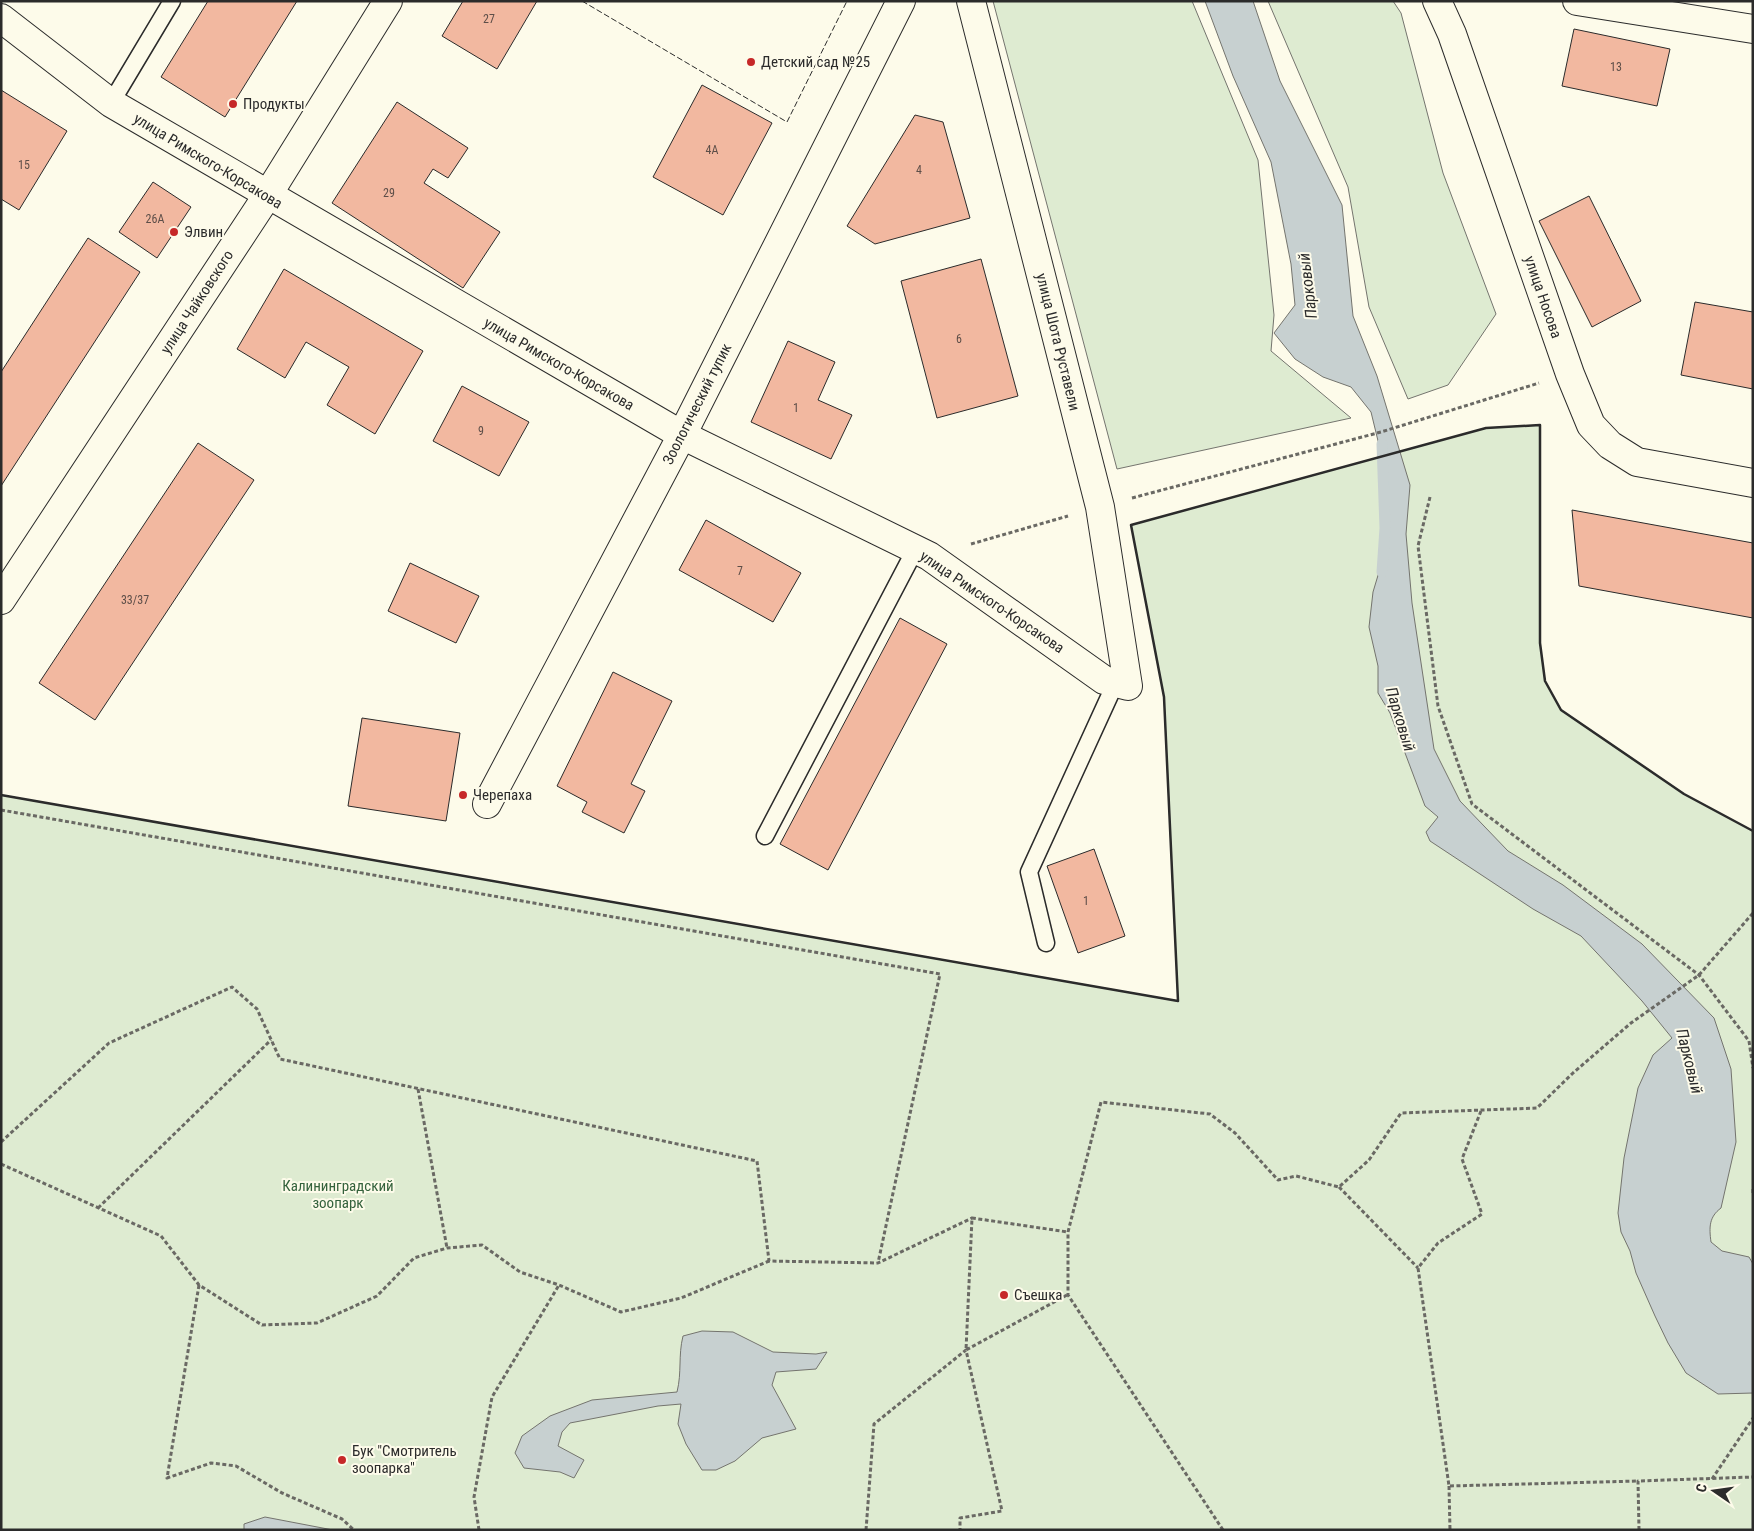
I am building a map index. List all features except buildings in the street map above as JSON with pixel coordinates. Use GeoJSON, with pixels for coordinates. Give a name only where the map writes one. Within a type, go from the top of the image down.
{"type":"FeatureCollection","features":[{"type":"Feature","properties":{"kind":"street","name":"улица Чайковского"},"geometry":{"type":"LineString","coordinates":[[1,600],[267,196],[388,1]]}},
{"type":"Feature","properties":{"kind":"street","name":"Зоологический тупик"},"geometry":{"type":"LineString","coordinates":[[487,804],[682,435],[900,1]]}},
{"type":"Feature","properties":{"kind":"street","name":"улица Шота Руставели"},"geometry":{"type":"LineString","coordinates":[[971,1],[1100,506],[1122,685]]}},
{"type":"Feature","properties":{"kind":"street","name":"улица Носова"},"geometry":{"type":"LineString","coordinates":[[1437,1],[1452,34],[1570,374],[1592,425],[1610,445],[1637,462],[1753,482]]}},
{"type":"Feature","properties":{"kind":"street"},"geometry":{"type":"LineString","coordinates":[[1577,1],[1753,30]]}},
{"type":"Feature","properties":{"kind":"street","name":"улица Римского-Корсакова"},"geometry":{"type":"LineString","coordinates":[[1,18],[110,103],[267,196],[682,435],[929,556],[1104,680],[1122,685]]}},
{"type":"Feature","properties":{"kind":"lane"},"geometry":{"type":"LineString","coordinates":[[110,103],[172,1]]}},
{"type":"Feature","properties":{"kind":"lane"},"geometry":{"type":"LineString","coordinates":[[765,836],[915,550]]}},
{"type":"Feature","properties":{"kind":"lane"},"geometry":{"type":"LineString","coordinates":[[1046,943],[1029,872],[1122,685]]}},
{"type":"Feature","properties":{"kind":"path"},"geometry":{"type":"LineString","coordinates":[[1280,460],[1339,442],[1381,432],[1470,403],[1570,374]]}},
{"type":"Feature","properties":{"kind":"path"},"geometry":{"type":"LineString","coordinates":[[1430,497],[1418,546],[1438,706],[1472,804],[1699,974],[1749,1041],[1753,1068]]}},
{"type":"Feature","properties":{"kind":"path"},"geometry":{"type":"LineString","coordinates":[[1,810],[940,974],[878,1263]]}},
{"type":"Feature","properties":{"kind":"path"},"geometry":{"type":"LineString","coordinates":[[1338,1187],[1369,1160],[1400,1113],[1537,1108],[1573,1073],[1631,1023],[1686,986],[1753,913]]}},
{"type":"Feature","properties":{"kind":"path"},"geometry":{"type":"LineString","coordinates":[[1,1142],[109,1043],[232,987],[257,1010],[280,1059],[757,1161],[769,1261]]}},
{"type":"Feature","properties":{"kind":"path"},"geometry":{"type":"LineString","coordinates":[[98,1208],[271,1040]]}},
{"type":"Feature","properties":{"kind":"path"},"geometry":{"type":"LineString","coordinates":[[418,1089],[447,1248]]}},
{"type":"Feature","properties":{"kind":"path"},"geometry":{"type":"LineString","coordinates":[[1223,1530],[1068,1295],[1068,1232],[1101,1102],[1210,1114],[1235,1133],[1278,1180],[1296,1176],[1338,1187],[1418,1268],[1449,1486],[1450,1530]]}},
{"type":"Feature","properties":{"kind":"path"},"geometry":{"type":"LineString","coordinates":[[1418,1268],[1438,1243],[1482,1214],[1462,1159],[1481,1110]]}},
{"type":"Feature","properties":{"kind":"path"},"geometry":{"type":"LineString","coordinates":[[1,1164],[161,1236],[200,1285],[262,1326],[317,1323],[377,1296],[414,1258],[447,1248],[482,1246],[520,1272],[559,1285],[621,1312],[681,1298],[769,1261],[878,1263],[972,1218],[1068,1232]]}},
{"type":"Feature","properties":{"kind":"path"},"geometry":{"type":"LineString","coordinates":[[960,1530],[960,1518],[1002,1511],[966,1350],[972,1218]]}},
{"type":"Feature","properties":{"kind":"path"},"geometry":{"type":"LineString","coordinates":[[200,1285],[167,1478],[210,1463],[236,1466],[282,1492],[342,1519],[354,1530]]}},
{"type":"Feature","properties":{"kind":"path"},"geometry":{"type":"LineString","coordinates":[[479,1530],[474,1497],[492,1397],[559,1285]]}},
{"type":"Feature","properties":{"kind":"path"},"geometry":{"type":"LineString","coordinates":[[866,1530],[874,1424],[966,1350],[1068,1295]]}},
{"type":"Feature","properties":{"kind":"path"},"geometry":{"type":"LineString","coordinates":[[1712,1479],[1753,1418]]}},
{"type":"Feature","properties":{"kind":"path"},"geometry":{"type":"LineString","coordinates":[[1449,1486],[1753,1478]]}},
{"type":"Feature","properties":{"kind":"path"},"geometry":{"type":"LineString","coordinates":[[1638,1481],[1639,1530]]}},
{"type":"Feature","properties":{"kind":"green space"},"geometry":{"type":"Polygon","coordinates":[[[993,1],[1192,1],[1258,160],[1274,315],[1271,351],[1351,418],[1117,469],[993,1]]]}},
{"type":"Feature","properties":{"kind":"green space"},"geometry":{"type":"Polygon","coordinates":[[[1268,1],[1393,1],[1401,13],[1443,173],[1496,314],[1448,385],[1408,399],[1369,307],[1348,187],[1268,1]]]}},
{"type":"Feature","properties":{"kind":"green space","name":"Калининградский зоопарк"},"geometry":{"type":"Polygon","coordinates":[[[1540,425],[1540,643],[1545,681],[1561,710],[1684,794],[1753,831],[1753,1530],[1,1530],[1,795],[1178,1001],[1164,697],[1131,525],[1486,428],[1540,425]]]}},
{"type":"Feature","properties":{"kind":"water"},"geometry":{"type":"Polygon","coordinates":[[[1205,1],[1253,1],[1280,81],[1342,205],[1353,316],[1377,376],[1410,485],[1406,534],[1412,603],[1434,749],[1460,801],[1508,851],[1563,885],[1642,944],[1714,1018],[1731,1069],[1736,1142],[1721,1208],[1712,1219],[1710,1237],[1711,1242],[1722,1251],[1749,1257],[1753,1264],[1753,1393],[1718,1394],[1686,1373],[1655,1316],[1621,1232],[1618,1213],[1624,1158],[1638,1088],[1653,1055],[1672,1038],[1642,1001],[1581,936],[1533,909],[1430,841],[1426,832],[1438,817],[1425,806],[1390,713],[1378,693],[1378,666],[1369,627],[1373,592],[1388,542],[1387,478],[1371,412],[1351,387],[1323,377],[1295,359],[1274,333],[1295,305],[1291,264],[1271,162],[1233,76],[1205,1]]]}},
{"type":"Feature","properties":{"kind":"water"},"geometry":{"type":"Polygon","coordinates":[[[702,1331],[733,1332],[773,1352],[816,1354],[827,1352],[816,1369],[776,1372],[772,1385],[796,1429],[762,1438],[735,1461],[716,1470],[702,1470],[686,1444],[678,1424],[681,1404],[658,1406],[570,1423],[562,1432],[558,1446],[584,1460],[574,1478],[560,1472],[524,1468],[515,1453],[522,1436],[550,1416],[592,1400],[677,1392],[683,1336],[702,1331]]]}},
{"type":"Feature","properties":{"kind":"water"},"geometry":{"type":"Polygon","coordinates":[[[265,1517],[333,1530],[244,1530],[244,1524],[265,1517]]]}},
{"type":"Feature","properties":{"kind":"waterway","name":"Парковый"},"geometry":{"type":"LineString","coordinates":[[1382,444],[1385,528],[1382,572]]}},
{"type":"Feature","properties":{"kind":"fence"},"geometry":{"type":"LineString","coordinates":[[582,1],[787,122],[847,1]]}},
{"type":"Feature","properties":{"kind":"wall"},"geometry":{"type":"LineString","coordinates":[[1,795],[1178,1001],[1164,697],[1131,525],[1486,428],[1540,425],[1540,643],[1545,681],[1561,710],[1684,794],[1753,831]]}},
{"type":"Feature","properties":{"kind":"place","name":"Детский сад №25"},"geometry":{"type":"Point","coordinates":[751,62]}},
{"type":"Feature","properties":{"kind":"place","name":"Продукты"},"geometry":{"type":"Point","coordinates":[233,104]}},
{"type":"Feature","properties":{"kind":"place","name":"Элвин"},"geometry":{"type":"Point","coordinates":[174,232]}},
{"type":"Feature","properties":{"kind":"place","name":"Черепаха"},"geometry":{"type":"Point","coordinates":[463,795]}},
{"type":"Feature","properties":{"kind":"place","name":"Съешка"},"geometry":{"type":"Point","coordinates":[1004,1295]}},
{"type":"Feature","properties":{"kind":"place","name":"Бук \"Смотритель зоопарка\""},"geometry":{"type":"Point","coordinates":[342,1460]}}]}
